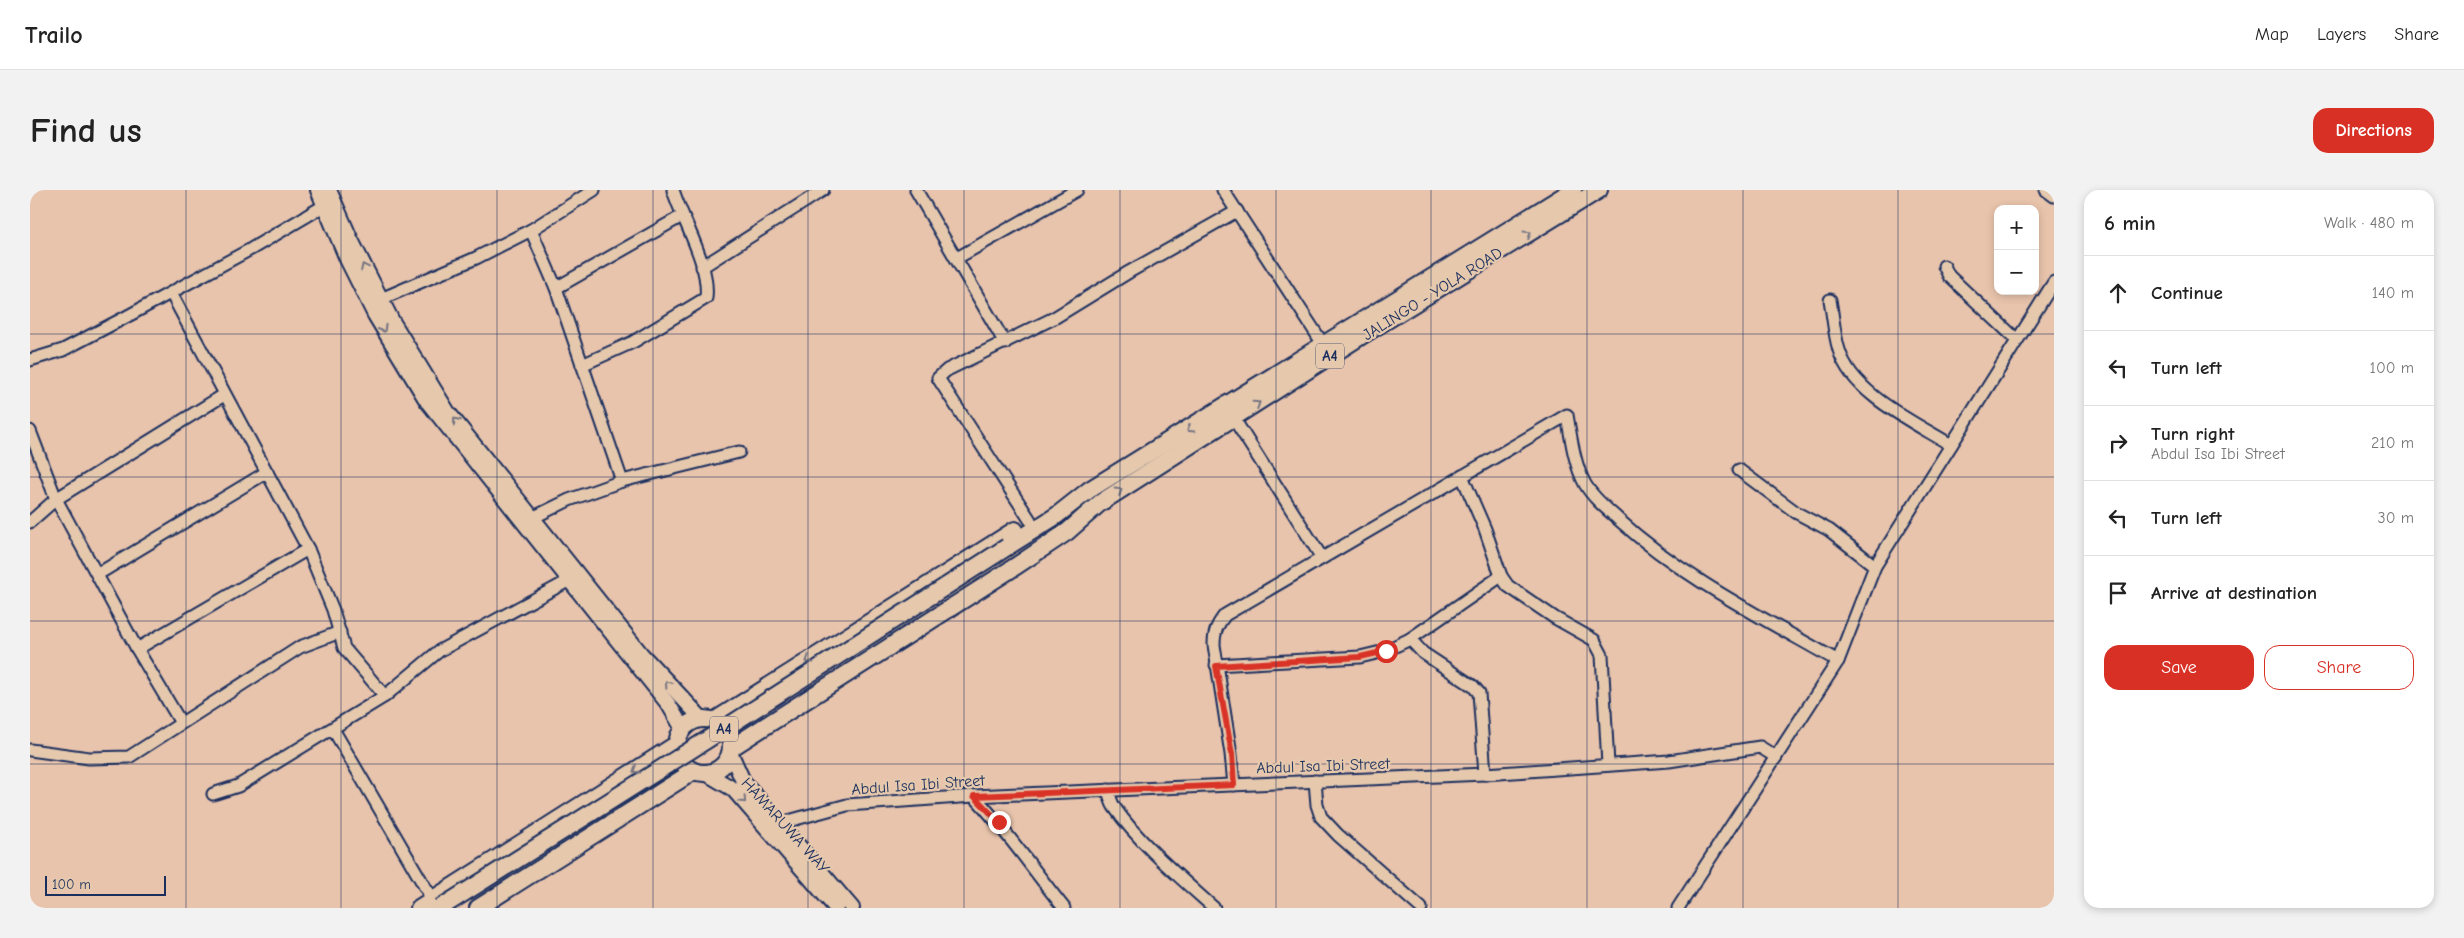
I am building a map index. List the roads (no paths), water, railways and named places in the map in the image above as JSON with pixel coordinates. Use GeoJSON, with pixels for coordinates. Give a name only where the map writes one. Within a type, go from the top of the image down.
{"type":"FeatureCollection","features":[{"type":"Feature","properties":{"kind":"highway","name":"A4"},"geometry":{"type":"LineString","coordinates":[[459,908],[1010,551],[1090,490],[1573,190]]}},
{"type":"Feature","properties":{"kind":"highway","name":"JALINGO - YOLA ROAD"},"geometry":{"type":"LineString","coordinates":[[731,750],[1067,532],[1100,503],[1362,336],[1599,190]]}},
{"type":"Feature","properties":{"kind":"highway","name":"A4"},"geometry":{"type":"LineString","coordinates":[[683,729],[692,722],[708,720],[1030,520],[1067,499],[1090,490]]}},
{"type":"Feature","properties":{"kind":"highway","name":"A4"},"geometry":{"type":"LineString","coordinates":[[430,905],[705,742],[1010,551],[1100,503]]}},
{"type":"Feature","properties":{"kind":"highway","name":"A4"},"geometry":{"type":"LineString","coordinates":[[478,908],[699,771],[716,770],[725,763],[731,750],[726,730],[708,720]]}},
{"type":"Feature","properties":{"kind":"highway"},"geometry":{"type":"LineString","coordinates":[[430,905],[677,744],[683,729]]}},
{"type":"Feature","properties":{"kind":"highway"},"geometry":{"type":"LineString","coordinates":[[677,744],[682,760],[699,771]]}},
{"type":"Feature","properties":{"kind":"main road"},"geometry":{"type":"LineString","coordinates":[[318,190],[329,198],[418,366],[447,411],[529,519],[642,655],[708,720]]}},
{"type":"Feature","properties":{"kind":"main road"},"geometry":{"type":"LineString","coordinates":[[329,198],[347,259],[375,315],[406,368],[452,435],[529,519],[570,580],[669,705],[683,729]]}},
{"type":"Feature","properties":{"kind":"main road"},"geometry":{"type":"LineString","coordinates":[[731,750],[744,781],[852,908]]}},
{"type":"Feature","properties":{"kind":"main road","name":"HAMARUWA WAY"},"geometry":{"type":"LineString","coordinates":[[699,771],[732,789],[836,908]]}},
{"type":"Feature","properties":{"kind":"street"},"geometry":{"type":"LineString","coordinates":[[381,299],[476,258],[531,230],[594,190]]}},
{"type":"Feature","properties":{"kind":"street"},"geometry":{"type":"LineString","coordinates":[[582,365],[633,342],[706,298],[708,286],[672,190]]}},
{"type":"Feature","properties":{"kind":"street"},"geometry":{"type":"LineString","coordinates":[[702,267],[823,190]]}},
{"type":"Feature","properties":{"kind":"street"},"geometry":{"type":"LineString","coordinates":[[916,190],[1006,342]]}},
{"type":"Feature","properties":{"kind":"street"},"geometry":{"type":"LineString","coordinates":[[957,258],[1077,190]]}},
{"type":"Feature","properties":{"kind":"street"},"geometry":{"type":"LineString","coordinates":[[1223,190],[1323,344]]}},
{"type":"Feature","properties":{"kind":"street"},"geometry":{"type":"LineString","coordinates":[[2046,190],[2054,196]]}},
{"type":"Feature","properties":{"kind":"street"},"geometry":{"type":"LineString","coordinates":[[30,360],[63,350],[171,293],[251,249],[329,198]]}},
{"type":"Feature","properties":{"kind":"street"},"geometry":{"type":"LineString","coordinates":[[1030,520],[938,378],[947,370],[1054,318],[1129,272],[1237,211]]}},
{"type":"Feature","properties":{"kind":"street"},"geometry":{"type":"LineString","coordinates":[[556,288],[682,216]]}},
{"type":"Feature","properties":{"kind":"street"},"geometry":{"type":"LineString","coordinates":[[531,230],[556,288],[622,481]]}},
{"type":"Feature","properties":{"kind":"street"},"geometry":{"type":"LineString","coordinates":[[1944,266],[1949,276],[2017,340]]}},
{"type":"Feature","properties":{"kind":"street"},"geometry":{"type":"LineString","coordinates":[[1678,908],[1838,661],[1875,566],[2054,282]]}},
{"type":"Feature","properties":{"kind":"street"},"geometry":{"type":"LineString","coordinates":[[171,293],[224,395],[308,548],[340,632],[344,648],[385,696]]}},
{"type":"Feature","properties":{"kind":"street"},"geometry":{"type":"LineString","coordinates":[[1830,300],[1839,350],[1854,378],[1873,395],[1951,445]]}},
{"type":"Feature","properties":{"kind":"street"},"geometry":{"type":"LineString","coordinates":[[30,522],[56,499],[224,395]]}},
{"type":"Feature","properties":{"kind":"street"},"geometry":{"type":"LineString","coordinates":[[1234,785],[1232,754],[1216,666],[1214,634],[1218,624],[1226,615],[1567,415],[1575,456],[1585,484],[1603,506],[1636,536],[1721,594],[1838,661]]}},
{"type":"Feature","properties":{"kind":"street"},"geometry":{"type":"LineString","coordinates":[[1234,419],[1322,558]]}},
{"type":"Feature","properties":{"kind":"street"},"geometry":{"type":"LineString","coordinates":[[30,432],[56,499],[137,649],[181,724]]}},
{"type":"Feature","properties":{"kind":"street"},"geometry":{"type":"LineString","coordinates":[[529,519],[569,500],[622,481],[740,452]]}},
{"type":"Feature","properties":{"kind":"street"},"geometry":{"type":"LineString","coordinates":[[1739,470],[1797,513],[1829,530],[1875,566]]}},
{"type":"Feature","properties":{"kind":"street"},"geometry":{"type":"LineString","coordinates":[[98,574],[267,472]]}},
{"type":"Feature","properties":{"kind":"street"},"geometry":{"type":"LineString","coordinates":[[1462,476],[1485,529],[1501,576],[1508,586],[1555,618],[1594,640],[1602,655],[1608,765]]}},
{"type":"Feature","properties":{"kind":"street"},"geometry":{"type":"LineString","coordinates":[[137,649],[308,548]]}},
{"type":"Feature","properties":{"kind":"street"},"geometry":{"type":"LineString","coordinates":[[1216,666],[1360,657],[1386,651],[1410,639],[1501,576]]}},
{"type":"Feature","properties":{"kind":"street"},"geometry":{"type":"LineString","coordinates":[[213,794],[238,786],[333,729],[385,696],[439,651],[570,580]]}},
{"type":"Feature","properties":{"kind":"street"},"geometry":{"type":"LineString","coordinates":[[30,750],[89,758],[129,757],[300,647],[340,632]]}},
{"type":"Feature","properties":{"kind":"street"},"geometry":{"type":"LineString","coordinates":[[1410,639],[1423,653],[1473,686],[1479,693],[1486,774]]}},
{"type":"Feature","properties":{"kind":"street"},"geometry":{"type":"LineString","coordinates":[[333,729],[430,905]]}},
{"type":"Feature","properties":{"kind":"street","name":"Abdul Isa Ibi Street"},"geometry":{"type":"LineString","coordinates":[[781,823],[847,805],[974,796],[1486,774],[1707,757],[1760,747],[1776,757]]}},
{"type":"Feature","properties":{"kind":"street"},"geometry":{"type":"LineString","coordinates":[[1315,781],[1317,804],[1321,817],[1338,835],[1422,908]]}},
{"type":"Feature","properties":{"kind":"street"},"geometry":{"type":"LineString","coordinates":[[1108,790],[1113,807],[1214,908]]}},
{"type":"Feature","properties":{"kind":"street"},"geometry":{"type":"LineString","coordinates":[[974,796],[1008,833],[1040,879],[1064,908]]}}]}
